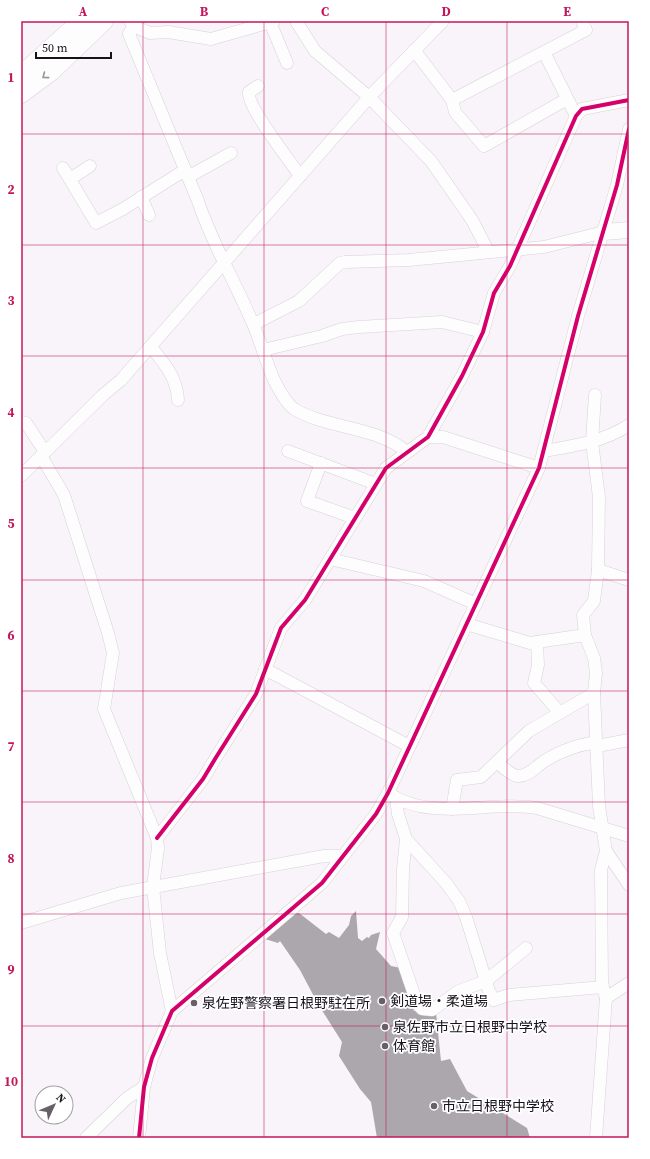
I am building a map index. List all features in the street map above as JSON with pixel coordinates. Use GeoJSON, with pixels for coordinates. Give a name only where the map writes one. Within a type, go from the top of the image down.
{"type":"FeatureCollection","features":[{"type":"Feature","properties":{"kind":"main road"},"geometry":{"type":"LineString","coordinates":[[21,75],[81,21]]}},
{"type":"Feature","properties":{"kind":"main road"},"geometry":{"type":"LineString","coordinates":[[21,94],[57,66],[104,21]]}},
{"type":"Feature","properties":{"kind":"street"},"geometry":{"type":"LineString","coordinates":[[296,21],[315,51],[369,98],[431,161],[472,220],[486,245],[486,252]]}},
{"type":"Feature","properties":{"kind":"street"},"geometry":{"type":"LineString","coordinates":[[21,476],[103,395],[121,380],[369,98],[443,21]]}},
{"type":"Feature","properties":{"kind":"street"},"geometry":{"type":"LineString","coordinates":[[452,100],[586,30],[582,21]]}},
{"type":"Feature","properties":{"kind":"street"},"geometry":{"type":"LineString","coordinates":[[287,63],[272,22],[212,39],[168,32],[150,33],[132,23],[129,34],[205,221],[224,264],[254,324],[276,384],[292,407],[304,414],[383,439],[407,452]]}},
{"type":"Feature","properties":{"kind":"street"},"geometry":{"type":"LineString","coordinates":[[414,50],[452,100],[455,112],[484,146],[567,99]]}},
{"type":"Feature","properties":{"kind":"street"},"geometry":{"type":"LineString","coordinates":[[544,52],[576,116]]}},
{"type":"Feature","properties":{"kind":"street"},"geometry":{"type":"LineString","coordinates":[[258,86],[249,92],[249,99],[260,120],[300,176]]}},
{"type":"Feature","properties":{"kind":"street"},"geometry":{"type":"LineString","coordinates":[[156,838],[203,779],[256,694],[281,628],[305,600],[386,468],[428,436],[462,376],[483,332],[494,293],[510,266],[576,116],[582,108],[629,100]]}},
{"type":"Feature","properties":{"kind":"street"},"geometry":{"type":"LineString","coordinates":[[139,1138],[144,1087],[152,1058],[172,1011],[322,883],[341,856],[392,795],[409,746],[539,468],[578,316],[604,232],[629,129]]}},
{"type":"Feature","properties":{"kind":"street"},"geometry":{"type":"LineString","coordinates":[[63,168],[96,223],[141,197],[231,153]]}},
{"type":"Feature","properties":{"kind":"street"},"geometry":{"type":"LineString","coordinates":[[70,179],[90,166]]}},
{"type":"Feature","properties":{"kind":"street"},"geometry":{"type":"LineString","coordinates":[[141,197],[149,215]]}},
{"type":"Feature","properties":{"kind":"street"},"geometry":{"type":"LineString","coordinates":[[254,324],[300,301],[340,263],[409,260],[517,248],[544,247],[604,232],[629,230]]}},
{"type":"Feature","properties":{"kind":"street"},"geometry":{"type":"LineString","coordinates":[[263,350],[322,336],[342,329],[366,326],[442,322],[483,332]]}},
{"type":"Feature","properties":{"kind":"street"},"geometry":{"type":"LineString","coordinates":[[151,347],[165,365],[178,386],[178,400]]}},
{"type":"Feature","properties":{"kind":"street"},"geometry":{"type":"LineString","coordinates":[[595,395],[592,442],[599,497],[598,570],[594,601],[583,615],[585,635],[594,658],[596,673],[594,693],[600,806],[606,851],[601,870],[605,992],[596,1138]]}},
{"type":"Feature","properties":{"kind":"street"},"geometry":{"type":"LineString","coordinates":[[21,422],[26,423],[64,495],[108,633],[113,653],[104,709],[156,838],[158,848],[153,887],[160,953],[172,1011]]}},
{"type":"Feature","properties":{"kind":"street"},"geometry":{"type":"LineString","coordinates":[[544,451],[592,442],[606,437],[629,425]]}},
{"type":"Feature","properties":{"kind":"street"},"geometry":{"type":"LineString","coordinates":[[428,436],[443,436],[539,468]]}},
{"type":"Feature","properties":{"kind":"street"},"geometry":{"type":"LineString","coordinates":[[288,451],[376,484]]}},
{"type":"Feature","properties":{"kind":"street"},"geometry":{"type":"LineString","coordinates":[[321,463],[307,501],[355,518]]}},
{"type":"Feature","properties":{"kind":"street"},"geometry":{"type":"LineString","coordinates":[[330,559],[424,581],[476,604]]}},
{"type":"Feature","properties":{"kind":"street"},"geometry":{"type":"LineString","coordinates":[[598,570],[629,580]]}},
{"type":"Feature","properties":{"kind":"street"},"geometry":{"type":"LineString","coordinates":[[466,624],[530,643],[585,635]]}},
{"type":"Feature","properties":{"kind":"street"},"geometry":{"type":"LineString","coordinates":[[537,642],[538,665],[534,683],[560,713]]}},
{"type":"Feature","properties":{"kind":"street"},"geometry":{"type":"LineString","coordinates":[[265,669],[409,746]]}},
{"type":"Feature","properties":{"kind":"street"},"geometry":{"type":"LineString","coordinates":[[452,809],[457,780],[481,777],[529,731],[594,693]]}},
{"type":"Feature","properties":{"kind":"street"},"geometry":{"type":"LineString","coordinates":[[497,762],[509,773],[517,776],[524,776],[543,762],[562,752],[597,744],[629,740]]}},
{"type":"Feature","properties":{"kind":"street"},"geometry":{"type":"LineString","coordinates":[[392,795],[442,810],[522,806],[537,808],[629,836]]}},
{"type":"Feature","properties":{"kind":"street"},"geometry":{"type":"LineString","coordinates":[[392,795],[406,840],[403,869],[402,917],[394,934],[417,1003],[422,1009],[432,1010],[458,992],[486,982],[526,948]]}},
{"type":"Feature","properties":{"kind":"street"},"geometry":{"type":"LineString","coordinates":[[406,840],[446,883],[459,901],[466,917],[486,982],[494,1000],[509,995],[605,992],[629,983]]}},
{"type":"Feature","properties":{"kind":"street"},"geometry":{"type":"LineString","coordinates":[[606,851],[629,885]]}},
{"type":"Feature","properties":{"kind":"street"},"geometry":{"type":"LineString","coordinates":[[21,923],[121,893],[324,856],[341,856]]}},
{"type":"Feature","properties":{"kind":"street"},"geometry":{"type":"LineString","coordinates":[[86,1138],[127,1098],[144,1087]]}},
{"type":"Feature","properties":{"kind":"building","name":"泉佐野市立日根野中学校"},"geometry":{"type":"Polygon","coordinates":[[[356,911],[358,938],[362,941],[367,937],[369,938],[371,935],[380,932],[376,949],[391,966],[401,968],[407,983],[414,1011],[436,1013],[441,1061],[450,1059],[467,1091],[527,1128],[530,1138],[377,1138],[371,1102],[360,1089],[339,1056],[342,1042],[318,1004],[300,970],[280,941],[278,943],[262,938],[291,914],[299,913],[326,934],[329,932],[339,938],[349,925],[351,916],[356,911]]]}},
{"type":"Feature","properties":{"kind":"cycle path"},"geometry":{"type":"LineString","coordinates":[[157,838],[203,779],[256,694],[281,628],[305,600],[386,468],[428,437],[462,376],[483,332],[494,293],[510,266],[576,116],[582,109],[629,100]]}},
{"type":"Feature","properties":{"kind":"cycle path"},"geometry":{"type":"LineString","coordinates":[[139,1138],[144,1087],[152,1058],[172,1011],[322,883],[376,814],[388,793],[539,468],[578,316],[617,185],[629,129]]}},
{"type":"Feature","properties":{"kind":"place","name":"剣道場・柔道場"},"geometry":{"type":"Point","coordinates":[382,1001]}},
{"type":"Feature","properties":{"kind":"place","name":"泉佐野警察署日根野駐在所"},"geometry":{"type":"Point","coordinates":[194,1003]}},
{"type":"Feature","properties":{"kind":"place","name":"泉佐野市立日根野中学校"},"geometry":{"type":"Point","coordinates":[385,1027]}},
{"type":"Feature","properties":{"kind":"place","name":"体育館"},"geometry":{"type":"Point","coordinates":[385,1046]}},
{"type":"Feature","properties":{"kind":"place","name":"市立日根野中学校"},"geometry":{"type":"Point","coordinates":[434,1106]}}]}
